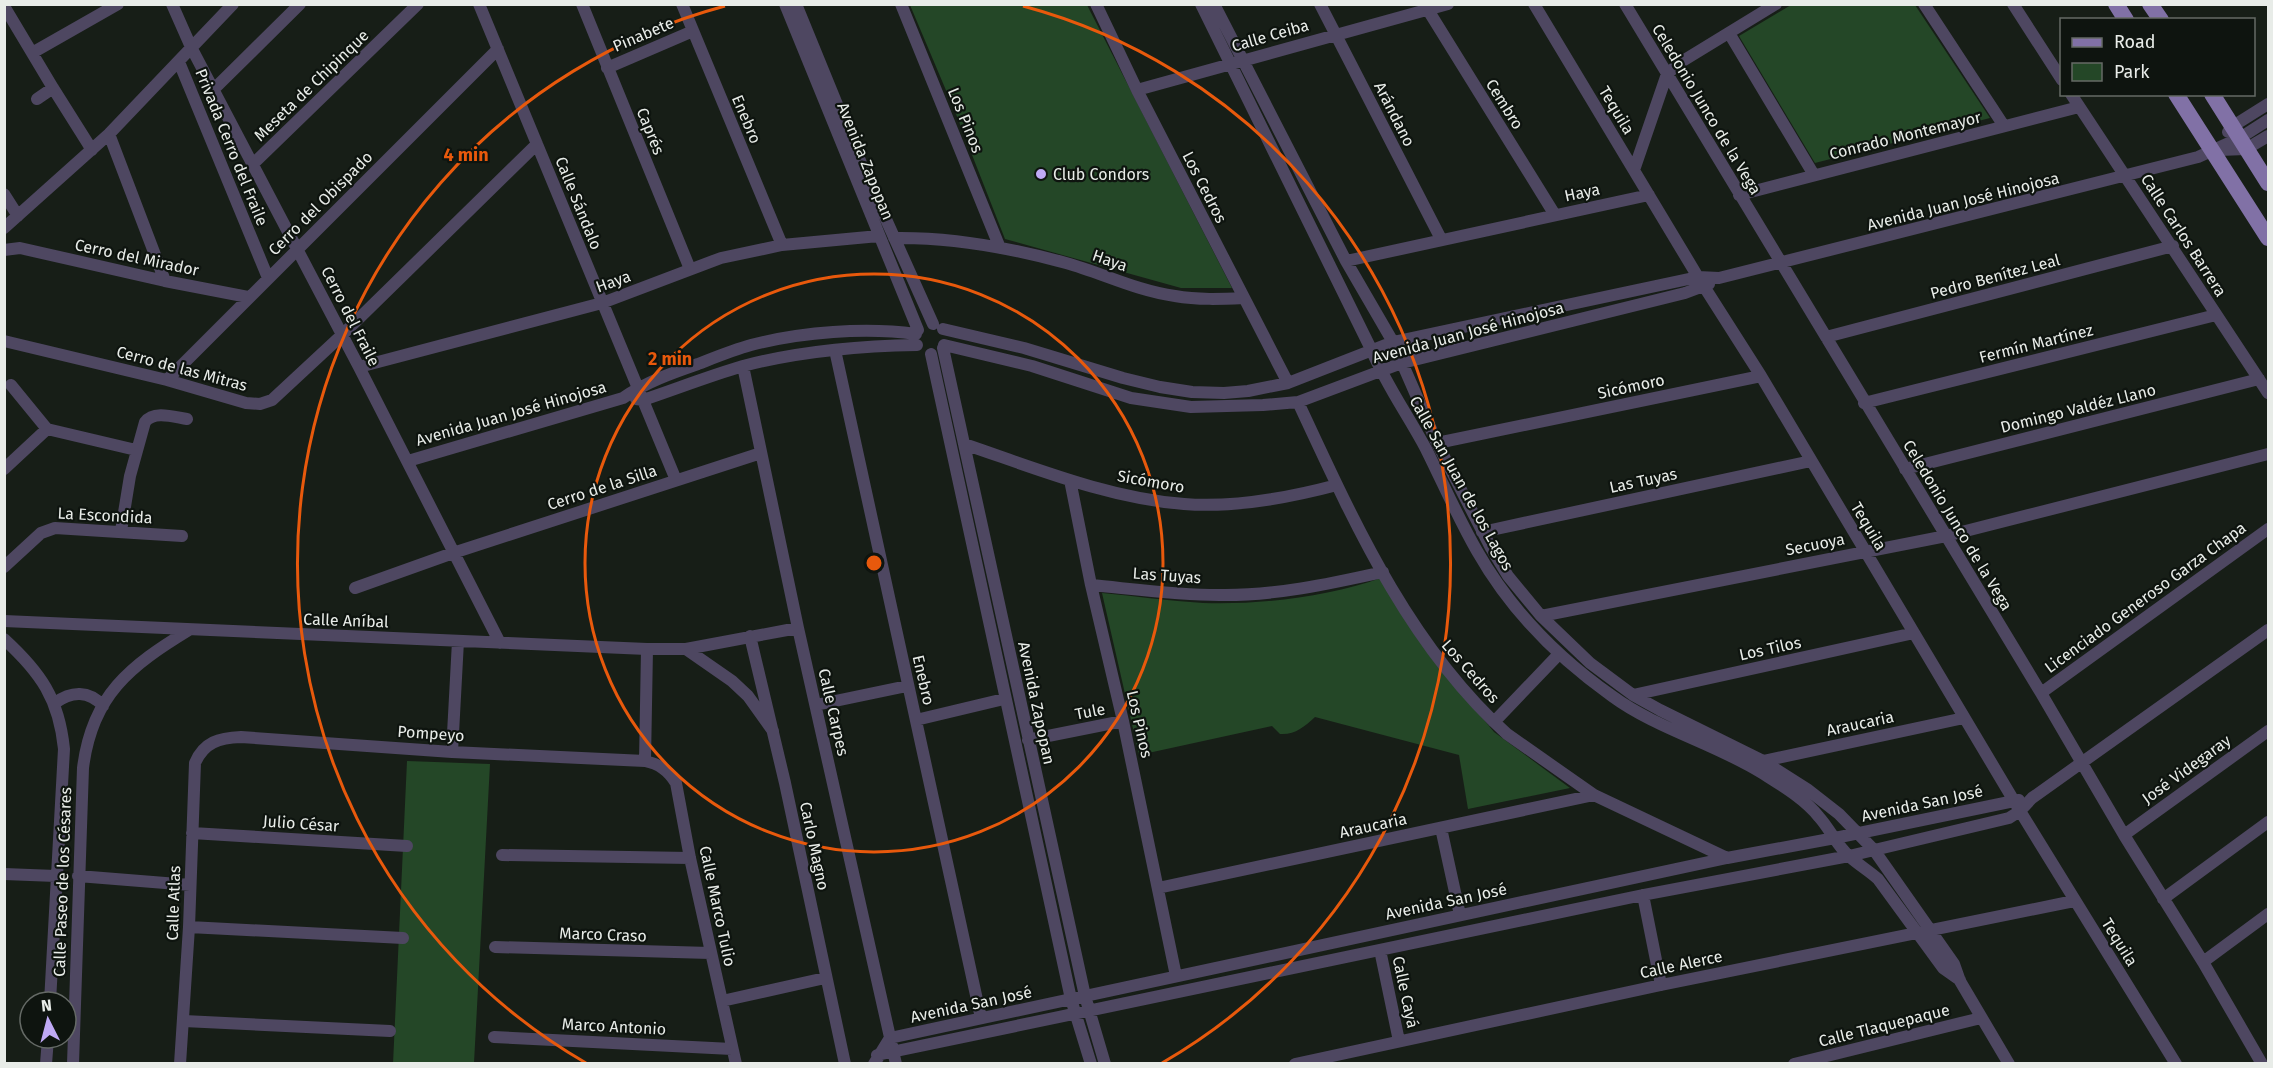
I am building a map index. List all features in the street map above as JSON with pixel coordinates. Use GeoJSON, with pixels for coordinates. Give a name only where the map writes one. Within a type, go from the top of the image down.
{"type":"FeatureCollection","features":[{"type":"Feature","properties":{"kind":"main road"},"geometry":{"type":"LineString","coordinates":[[2116,4],[2125,18]]}},
{"type":"Feature","properties":{"kind":"main road"},"geometry":{"type":"LineString","coordinates":[[2150,4],[2160,18]]}},
{"type":"Feature","properties":{"kind":"main road"},"geometry":{"type":"LineString","coordinates":[[2177,96],[2268,238]]}},
{"type":"Feature","properties":{"kind":"main road"},"geometry":{"type":"LineString","coordinates":[[2213,96],[2268,183]]}},
{"type":"Feature","properties":{"kind":"street"},"geometry":{"type":"LineString","coordinates":[[32,53],[118,4]]}},
{"type":"Feature","properties":{"kind":"street","name":"Cerro del Fraile"},"geometry":{"type":"LineString","coordinates":[[172,4],[191,47],[298,248],[500,643]]}},
{"type":"Feature","properties":{"kind":"street"},"geometry":{"type":"LineString","coordinates":[[4,228],[109,134],[233,4]]}},
{"type":"Feature","properties":{"kind":"street"},"geometry":{"type":"LineString","coordinates":[[214,88],[300,4]]}},
{"type":"Feature","properties":{"kind":"street","name":"Meseta de Chipinque"},"geometry":{"type":"LineString","coordinates":[[253,164],[418,4]]}},
{"type":"Feature","properties":{"kind":"street","name":"Calle Sándalo"},"geometry":{"type":"LineString","coordinates":[[479,4],[676,480]]}},
{"type":"Feature","properties":{"kind":"street","name":"Caprés"},"geometry":{"type":"LineString","coordinates":[[582,4],[690,269]]}},
{"type":"Feature","properties":{"kind":"street","name":"Enebro"},"geometry":{"type":"LineString","coordinates":[[682,4],[782,245]]}},
{"type":"Feature","properties":{"kind":"street","name":"Avenida Zapopan"},"geometry":{"type":"LineString","coordinates":[[784,4],[879,236],[917,336]]}},
{"type":"Feature","properties":{"kind":"street","name":"Avenida Zapopan"},"geometry":{"type":"LineString","coordinates":[[796,4],[863,168],[894,238],[938,326]]}},
{"type":"Feature","properties":{"kind":"street","name":"Los Pinos"},"geometry":{"type":"LineString","coordinates":[[901,4],[1000,248]]}},
{"type":"Feature","properties":{"kind":"street","name":"Los Cedros"},"geometry":{"type":"LineString","coordinates":[[1096,4],[1137,90],[1288,383]]}},
{"type":"Feature","properties":{"kind":"street","name":"Calle San Juan de los Lagos"},"geometry":{"type":"LineString","coordinates":[[1201,4],[1393,342],[1437,443],[1482,532],[1508,576],[1541,616],[1590,663],[1633,695],[1763,760],[1807,789],[1859,833],[1874,850],[1954,964],[1960,981],[2009,1064]]}},
{"type":"Feature","properties":{"kind":"street","name":"Calle San Juan de los Lagos"},"geometry":{"type":"LineString","coordinates":[[1214,4],[1236,62],[1380,371],[1425,448],[1461,520],[1496,581],[1518,610],[1559,654],[1615,698],[1763,774],[1818,815],[1849,856],[1878,879],[1943,968],[1960,981]]}},
{"type":"Feature","properties":{"kind":"street","name":"Arándano"},"geometry":{"type":"LineString","coordinates":[[1320,4],[1441,239]]}},
{"type":"Feature","properties":{"kind":"street","name":"Calle Ceiba"},"geometry":{"type":"LineString","coordinates":[[1137,90],[1448,4]]}},
{"type":"Feature","properties":{"kind":"street","name":"Tequila"},"geometry":{"type":"LineString","coordinates":[[1534,4],[1701,282],[1761,376],[2074,901],[2176,1064]]}},
{"type":"Feature","properties":{"kind":"street"},"geometry":{"type":"LineString","coordinates":[[1634,170],[1667,75],[1681,62],[1776,4]]}},
{"type":"Feature","properties":{"kind":"street"},"geometry":{"type":"LineString","coordinates":[[1924,4],[2004,126]]}},
{"type":"Feature","properties":{"kind":"street"},"geometry":{"type":"LineString","coordinates":[[2013,4],[2060,78]]}},
{"type":"Feature","properties":{"kind":"street"},"geometry":{"type":"LineString","coordinates":[[4,6],[92,150]]}},
{"type":"Feature","properties":{"kind":"street","name":"Celedonio Junco de la Vega"},"geometry":{"type":"LineString","coordinates":[[1629,6],[1738,195],[2041,693],[2262,1064]]}},
{"type":"Feature","properties":{"kind":"street","name":"Cembro"},"geometry":{"type":"LineString","coordinates":[[1428,10],[1555,215]]}},
{"type":"Feature","properties":{"kind":"street"},"geometry":{"type":"LineString","coordinates":[[4,33],[16,26]]}},
{"type":"Feature","properties":{"kind":"street","name":"Pinabete"},"geometry":{"type":"LineString","coordinates":[[607,68],[693,31]]}},
{"type":"Feature","properties":{"kind":"street"},"geometry":{"type":"LineString","coordinates":[[1729,33],[1814,175]]}},
{"type":"Feature","properties":{"kind":"street","name":"Cerro del Obispado"},"geometry":{"type":"LineString","coordinates":[[167,380],[498,50]]}},
{"type":"Feature","properties":{"kind":"street","name":"Privada Cerro del Fraile"},"geometry":{"type":"LineString","coordinates":[[179,62],[268,278]]}},
{"type":"Feature","properties":{"kind":"street"},"geometry":{"type":"LineString","coordinates":[[37,99],[53,88]]}},
{"type":"Feature","properties":{"kind":"street","name":"Calle Carlos Barrera"},"geometry":{"type":"LineString","coordinates":[[2072,96],[2268,393]]}},
{"type":"Feature","properties":{"kind":"street","name":"Avenida Juan José Hinojosa"},"geometry":{"type":"LineString","coordinates":[[2240,137],[2268,104]]}},
{"type":"Feature","properties":{"kind":"street","name":"Conrado Montemayor"},"geometry":{"type":"LineString","coordinates":[[1738,195],[2079,107]]}},
{"type":"Feature","properties":{"kind":"street","name":"Avenida Juan José Hinojosa"},"geometry":{"type":"LineString","coordinates":[[938,326],[1160,387],[1192,392],[1248,391],[1288,383],[1393,342],[1701,282],[1781,264],[2127,176],[2198,157],[2240,137],[2268,120]]}},
{"type":"Feature","properties":{"kind":"street"},"geometry":{"type":"LineString","coordinates":[[109,134],[165,281]]}},
{"type":"Feature","properties":{"kind":"street","name":"Avenida Juan José Hinojosa"},"geometry":{"type":"LineString","coordinates":[[2240,137],[2268,136]]}},
{"type":"Feature","properties":{"kind":"street","name":"Cerro de las Mitras"},"geometry":{"type":"LineString","coordinates":[[4,341],[167,380],[246,403],[260,404],[272,400],[342,335],[537,144]]}},
{"type":"Feature","properties":{"kind":"street"},"geometry":{"type":"LineString","coordinates":[[4,194],[18,216]]}},
{"type":"Feature","properties":{"kind":"street","name":"Haya"},"geometry":{"type":"LineString","coordinates":[[1346,261],[1649,195]]}},
{"type":"Feature","properties":{"kind":"street","name":"Haya"},"geometry":{"type":"LineString","coordinates":[[359,367],[602,303],[721,258],[782,245],[879,236]]}},
{"type":"Feature","properties":{"kind":"street","name":"Haya"},"geometry":{"type":"LineString","coordinates":[[894,238],[943,239],[1000,248],[1066,263],[1173,296],[1211,299],[1244,298]]}},
{"type":"Feature","properties":{"kind":"street","name":"Pedro Benítez Leal"},"geometry":{"type":"LineString","coordinates":[[1826,338],[2173,246]]}},
{"type":"Feature","properties":{"kind":"street","name":"Cerro del Mirador"},"geometry":{"type":"LineString","coordinates":[[4,250],[20,248],[248,297]]}},
{"type":"Feature","properties":{"kind":"street","name":"Avenida Juan José Hinojosa"},"geometry":{"type":"LineString","coordinates":[[939,349],[1032,366],[1131,398],[1160,403],[1191,407],[1220,407],[1298,402],[1402,363],[1701,282]]}},
{"type":"Feature","properties":{"kind":"street","name":"Fermín Martínez"},"geometry":{"type":"LineString","coordinates":[[1864,403],[2216,315]]}},
{"type":"Feature","properties":{"kind":"street"},"geometry":{"type":"LineString","coordinates":[[925,324],[938,326],[946,340],[939,349],[926,353],[917,336],[925,324]]}},
{"type":"Feature","properties":{"kind":"street","name":"Avenida Juan José Hinojosa"},"geometry":{"type":"LineString","coordinates":[[623,398],[638,387],[662,376],[768,341],[820,334],[874,331],[917,336]]}},
{"type":"Feature","properties":{"kind":"street","name":"Avenida Juan José Hinojosa"},"geometry":{"type":"LineString","coordinates":[[408,461],[623,398],[643,399],[743,366],[917,336]]}},
{"type":"Feature","properties":{"kind":"street","name":"Avenida Zapopan"},"geometry":{"type":"LineString","coordinates":[[939,349],[964,444],[1085,996],[1105,1064]]}},
{"type":"Feature","properties":{"kind":"street","name":"Avenida Zapopan"},"geometry":{"type":"LineString","coordinates":[[939,349],[1004,699],[1074,1015],[1091,1064]]}},
{"type":"Feature","properties":{"kind":"street","name":"Enebro"},"geometry":{"type":"LineString","coordinates":[[835,350],[981,1018]]}},
{"type":"Feature","properties":{"kind":"street","name":"Calle Carpes"},"geometry":{"type":"LineString","coordinates":[[743,366],[798,628],[895,1058]]}},
{"type":"Feature","properties":{"kind":"street","name":"Sicómoro"},"geometry":{"type":"LineString","coordinates":[[1437,443],[1761,376]]}},
{"type":"Feature","properties":{"kind":"street","name":"Domingo Valdéz Llano"},"geometry":{"type":"LineString","coordinates":[[1905,469],[2259,379]]}},
{"type":"Feature","properties":{"kind":"street"},"geometry":{"type":"LineString","coordinates":[[10,385],[46,429],[136,450]]}},
{"type":"Feature","properties":{"kind":"street","name":"Los Cedros"},"geometry":{"type":"LineString","coordinates":[[1298,402],[1337,485],[1383,572],[1429,647],[1494,723],[1594,795],[1727,858]]}},
{"type":"Feature","properties":{"kind":"street"},"geometry":{"type":"LineString","coordinates":[[121,531],[136,450],[144,426],[150,417],[158,415],[188,419]]}},
{"type":"Feature","properties":{"kind":"street"},"geometry":{"type":"LineString","coordinates":[[4,469],[46,429]]}},
{"type":"Feature","properties":{"kind":"street","name":"Sicómoro"},"geometry":{"type":"LineString","coordinates":[[964,444],[1070,480],[1145,499],[1185,504],[1253,501],[1304,494],[1337,485]]}},
{"type":"Feature","properties":{"kind":"street","name":"Cerro de la Silla"},"geometry":{"type":"LineString","coordinates":[[355,588],[453,553],[761,453]]}},
{"type":"Feature","properties":{"kind":"street","name":"Secuoya"},"geometry":{"type":"LineString","coordinates":[[1541,616],[1864,550],[1946,536],[2268,454]]}},
{"type":"Feature","properties":{"kind":"street","name":"Las Tuyas"},"geometry":{"type":"LineString","coordinates":[[1482,532],[1811,461]]}},
{"type":"Feature","properties":{"kind":"street","name":"Los Pinos"},"geometry":{"type":"LineString","coordinates":[[1070,480],[1176,976]]}},
{"type":"Feature","properties":{"kind":"street","name":"La Escondida"},"geometry":{"type":"LineString","coordinates":[[4,567],[41,533],[50,529],[182,536]]}},
{"type":"Feature","properties":{"kind":"street","name":"Licenciado Generoso Garza Chapa"},"geometry":{"type":"LineString","coordinates":[[2041,693],[2268,529]]}},
{"type":"Feature","properties":{"kind":"street","name":"Las Tuyas"},"geometry":{"type":"LineString","coordinates":[[1091,585],[1166,593],[1220,595],[1314,586],[1383,572]]}},
{"type":"Feature","properties":{"kind":"street","name":"Calle Aníbal"},"geometry":{"type":"LineString","coordinates":[[4,621],[647,649],[686,649],[798,628]]}},
{"type":"Feature","properties":{"kind":"street","name":"Calle Paseo de los Césares"},"geometry":{"type":"LineString","coordinates":[[73,1064],[78,876],[86,749],[91,728],[119,682],[139,663],[189,630]]}},
{"type":"Feature","properties":{"kind":"street","name":"Avenida San José"},"geometry":{"type":"LineString","coordinates":[[875,1059],[890,1038],[1727,858],[2017,806],[2082,764],[2268,630]]}},
{"type":"Feature","properties":{"kind":"street","name":"Los Tilos"},"geometry":{"type":"LineString","coordinates":[[1633,695],[1914,633]]}},
{"type":"Feature","properties":{"kind":"street","name":"Carlo Magno"},"geometry":{"type":"LineString","coordinates":[[750,636],[773,731],[845,1064]]}},
{"type":"Feature","properties":{"kind":"street","name":"Calle Paseo de los Césares"},"geometry":{"type":"LineString","coordinates":[[4,639],[38,673],[55,703],[61,725],[64,750],[51,990]]}},
{"type":"Feature","properties":{"kind":"street"},"geometry":{"type":"LineString","coordinates":[[452,752],[458,641]]}},
{"type":"Feature","properties":{"kind":"street"},"geometry":{"type":"LineString","coordinates":[[647,649],[650,762]]}},
{"type":"Feature","properties":{"kind":"street"},"geometry":{"type":"LineString","coordinates":[[686,649],[732,681],[748,696],[773,731]]}},
{"type":"Feature","properties":{"kind":"street"},"geometry":{"type":"LineString","coordinates":[[1494,723],[1559,654]]}},
{"type":"Feature","properties":{"kind":"street"},"geometry":{"type":"LineString","coordinates":[[816,705],[908,686]]}},
{"type":"Feature","properties":{"kind":"street"},"geometry":{"type":"LineString","coordinates":[[55,703],[68,695],[79,693],[92,697],[103,706]]}},
{"type":"Feature","properties":{"kind":"street"},"geometry":{"type":"LineString","coordinates":[[916,720],[1004,699]]}},
{"type":"Feature","properties":{"kind":"street","name":"Araucaria"},"geometry":{"type":"LineString","coordinates":[[1763,760],[1964,718]]}},
{"type":"Feature","properties":{"kind":"street","name":"Tule"},"geometry":{"type":"LineString","coordinates":[[1028,740],[1123,721]]}},
{"type":"Feature","properties":{"kind":"street","name":"José Videgaray"},"geometry":{"type":"LineString","coordinates":[[2124,835],[2268,731]]}},
{"type":"Feature","properties":{"kind":"street","name":"Pompeyo"},"geometry":{"type":"LineString","coordinates":[[206,746],[214,741],[241,738],[650,762]]}},
{"type":"Feature","properties":{"kind":"street","name":"Calle Atlas"},"geometry":{"type":"LineString","coordinates":[[180,1064],[189,927],[195,763],[206,746]]}},
{"type":"Feature","properties":{"kind":"street","name":"Calle Marco Tulio"},"geometry":{"type":"LineString","coordinates":[[650,762],[671,776],[676,783],[710,953],[736,1064]]}},
{"type":"Feature","properties":{"kind":"street","name":"Araucaria"},"geometry":{"type":"LineString","coordinates":[[1158,888],[1594,795]]}},
{"type":"Feature","properties":{"kind":"street","name":"Avenida San José"},"geometry":{"type":"LineString","coordinates":[[875,1059],[895,1058],[1074,1015],[1563,911],[1849,856],[1912,839],[2009,818],[2017,806]]}},
{"type":"Feature","properties":{"kind":"street"},"geometry":{"type":"LineString","coordinates":[[2163,899],[2268,822]]}},
{"type":"Feature","properties":{"kind":"street"},"geometry":{"type":"LineString","coordinates":[[1441,828],[1460,915]]}},
{"type":"Feature","properties":{"kind":"street","name":"Julio César"},"geometry":{"type":"LineString","coordinates":[[192,833],[407,846]]}},
{"type":"Feature","properties":{"kind":"street"},"geometry":{"type":"LineString","coordinates":[[501,855],[690,858]]}},
{"type":"Feature","properties":{"kind":"street"},"geometry":{"type":"LineString","coordinates":[[4,874],[56,876]]}},
{"type":"Feature","properties":{"kind":"street"},"geometry":{"type":"LineString","coordinates":[[78,876],[190,885]]}},
{"type":"Feature","properties":{"kind":"street"},"geometry":{"type":"LineString","coordinates":[[1558,895],[1563,911]]}},
{"type":"Feature","properties":{"kind":"street"},"geometry":{"type":"LineString","coordinates":[[1643,895],[1661,985]]}},
{"type":"Feature","properties":{"kind":"street","name":"Calle Alerce"},"geometry":{"type":"LineString","coordinates":[[1295,1064],[1661,985],[2074,901]]}},
{"type":"Feature","properties":{"kind":"street"},"geometry":{"type":"LineString","coordinates":[[2203,962],[2267,918]]}},
{"type":"Feature","properties":{"kind":"street"},"geometry":{"type":"LineString","coordinates":[[189,927],[403,939]]}},
{"type":"Feature","properties":{"kind":"street","name":"Marco Craso"},"geometry":{"type":"LineString","coordinates":[[495,947],[710,953]]}},
{"type":"Feature","properties":{"kind":"street","name":"Calle Cayá"},"geometry":{"type":"LineString","coordinates":[[1380,950],[1400,1041]]}},
{"type":"Feature","properties":{"kind":"street"},"geometry":{"type":"LineString","coordinates":[[722,1000],[825,978]]}},
{"type":"Feature","properties":{"kind":"street","name":"Calle Tlaquepaque"},"geometry":{"type":"LineString","coordinates":[[1794,1064],[1982,1018]]}},
{"type":"Feature","properties":{"kind":"street"},"geometry":{"type":"LineString","coordinates":[[184,1021],[390,1031]]}},
{"type":"Feature","properties":{"kind":"street","name":"Marco Antonio"},"geometry":{"type":"LineString","coordinates":[[494,1037],[732,1049]]}},
{"type":"Feature","properties":{"kind":"green space"},"geometry":{"type":"Polygon","coordinates":[[[910,5],[1087,5],[1232,288],[1181,288],[1005,239],[910,5]]]}},
{"type":"Feature","properties":{"kind":"green space"},"geometry":{"type":"Polygon","coordinates":[[[1791,5],[1915,5],[1990,118],[1815,163],[1739,36],[1791,5]]]}},
{"type":"Feature","properties":{"kind":"green space"},"geometry":{"type":"Polygon","coordinates":[[[1381,578],[1420,642],[1494,732],[1570,788],[1468,809],[1459,755],[1315,717],[1295,732],[1280,734],[1272,726],[1139,755],[1102,593],[1203,603],[1247,603],[1316,595],[1381,578]]]}},
{"type":"Feature","properties":{"kind":"green space"},"geometry":{"type":"Polygon","coordinates":[[[407,761],[490,764],[474,1063],[393,1064],[407,761]]]}},
{"type":"Feature","properties":{"kind":"place","name":"Club Condors"},"geometry":{"type":"Point","coordinates":[1041,174]}}]}
